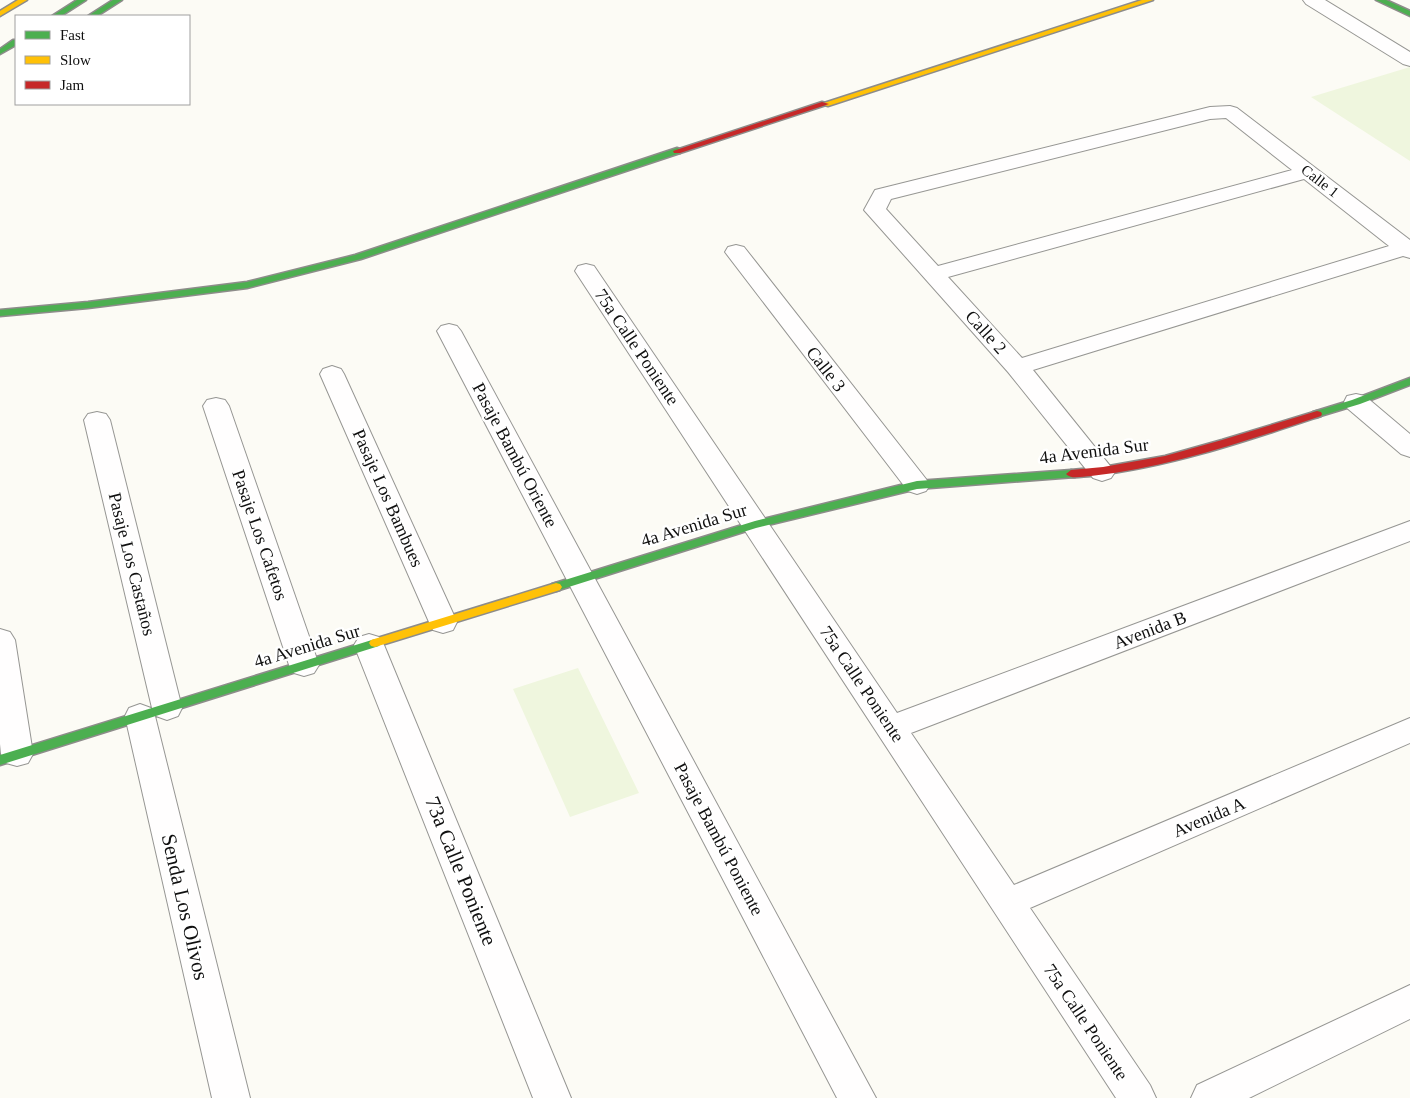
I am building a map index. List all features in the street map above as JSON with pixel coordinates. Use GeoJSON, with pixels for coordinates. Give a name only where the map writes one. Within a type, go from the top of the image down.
{"type":"FeatureCollection","features":[{"type":"Feature","properties":{"kind":"main road"},"geometry":{"type":"LineString","coordinates":[[0,14],[22,0]]}},
{"type":"Feature","properties":{"kind":"main road"},"geometry":{"type":"LineString","coordinates":[[58,15],[82,0]]}},
{"type":"Feature","properties":{"kind":"main road"},"geometry":{"type":"LineString","coordinates":[[94,15],[118,0]]}},
{"type":"Feature","properties":{"kind":"main road"},"geometry":{"type":"LineString","coordinates":[[0,313],[88,305],[247,285],[358,258],[573,184],[1149,0]]}},
{"type":"Feature","properties":{"kind":"main road"},"geometry":{"type":"LineString","coordinates":[[1380,0],[1410,14]]}},
{"type":"Feature","properties":{"kind":"main road"},"geometry":{"type":"LineString","coordinates":[[1398,0],[1410,6]]}},
{"type":"Feature","properties":{"kind":"main road"},"geometry":{"type":"LineString","coordinates":[[0,52],[15,43]]}},
{"type":"Feature","properties":{"kind":"main road","name":"4a Avenida Sur"},"geometry":{"type":"LineString","coordinates":[[9,757],[755,524],[917,485],[1102,472],[1190,455],[1356,402],[1410,381]]}},
{"type":"Feature","properties":{"kind":"street"},"geometry":{"type":"LineString","coordinates":[[1312,0],[1410,60]]}},
{"type":"Feature","properties":{"kind":"street","name":"Calle 1"},"geometry":{"type":"LineString","coordinates":[[883,195],[1210,113],[1230,112],[1408,250]]}},
{"type":"Feature","properties":{"kind":"street"},"geometry":{"type":"LineString","coordinates":[[934,274],[1308,172]]}},
{"type":"Feature","properties":{"kind":"street","name":"Calle 2"},"geometry":{"type":"LineString","coordinates":[[883,195],[875,210],[1017,367],[1102,472]]}},
{"type":"Feature","properties":{"kind":"street"},"geometry":{"type":"LineString","coordinates":[[1017,367],[1408,250]]}},
{"type":"Feature","properties":{"kind":"street","name":"Calle 3"},"geometry":{"type":"LineString","coordinates":[[736,252],[917,485]]}},
{"type":"Feature","properties":{"kind":"street","name":"75a Calle Poniente"},"geometry":{"type":"LineString","coordinates":[[586,271],[1137,1098]]}},
{"type":"Feature","properties":{"kind":"street","name":"Pasaje Bambú Oriente"},"geometry":{"type":"LineString","coordinates":[[449,331],[580,579]]}},
{"type":"Feature","properties":{"kind":"street","name":"Pasaje Los Bambues"},"geometry":{"type":"LineString","coordinates":[[332,374],[443,622]]}},
{"type":"Feature","properties":{"kind":"street"},"geometry":{"type":"LineString","coordinates":[[1356,402],[1410,448]]}},
{"type":"Feature","properties":{"kind":"street","name":"Pasaje Los Cafetos"},"geometry":{"type":"LineString","coordinates":[[216,406],[304,665]]}},
{"type":"Feature","properties":{"kind":"street","name":"Pasaje Los Castaños"},"geometry":{"type":"LineString","coordinates":[[97,420],[154,712]]}},
{"type":"Feature","properties":{"kind":"street","name":"Avenida B"},"geometry":{"type":"LineString","coordinates":[[890,728],[1410,532]]}},
{"type":"Feature","properties":{"kind":"street","name":"Pasaje Bambú Poniente"},"geometry":{"type":"LineString","coordinates":[[580,579],[857,1098]]}},
{"type":"Feature","properties":{"kind":"street"},"geometry":{"type":"LineString","coordinates":[[0,640],[9,757]]}},
{"type":"Feature","properties":{"kind":"street","name":"73a Calle Poniente"},"geometry":{"type":"LineString","coordinates":[[369,645],[552,1098]]}},
{"type":"Feature","properties":{"kind":"street","name":"Senda Los Olivos"},"geometry":{"type":"LineString","coordinates":[[154,712],[231,1098]]}},
{"type":"Feature","properties":{"kind":"street","name":"Avenida A"},"geometry":{"type":"LineString","coordinates":[[1007,903],[1410,730]]}},
{"type":"Feature","properties":{"kind":"street"},"geometry":{"type":"LineString","coordinates":[[1210,1098],[1410,1001]]}},
{"type":"Feature","properties":{"kind":"green space"},"geometry":{"type":"Polygon","coordinates":[[[1410,67],[1410,161],[1311,97],[1410,67]]]}},
{"type":"Feature","properties":{"kind":"green space"},"geometry":{"type":"Polygon","coordinates":[[[578,668],[639,793],[570,817],[513,689],[578,668]]]}},
{"type":"Feature","properties":{"kind":"traffic: fast"},"geometry":{"type":"LineString","coordinates":[[58,15],[82,0]]}},
{"type":"Feature","properties":{"kind":"traffic: fast"},"geometry":{"type":"LineString","coordinates":[[94,15],[118,0]]}},
{"type":"Feature","properties":{"kind":"traffic: fast"},"geometry":{"type":"LineString","coordinates":[[1380,0],[1410,14]]}},
{"type":"Feature","properties":{"kind":"traffic: fast"},"geometry":{"type":"LineString","coordinates":[[0,52],[15,43]]}},
{"type":"Feature","properties":{"kind":"traffic: fast"},"geometry":{"type":"LineString","coordinates":[[0,313],[88,305],[247,285],[358,257],[677,151]]}},
{"type":"Feature","properties":{"kind":"traffic: fast"},"geometry":{"type":"LineString","coordinates":[[1317,414],[1356,402],[1410,381]]}},
{"type":"Feature","properties":{"kind":"traffic: fast"},"geometry":{"type":"LineString","coordinates":[[556,587],[755,525],[917,485],[1071,474]]}},
{"type":"Feature","properties":{"kind":"traffic: fast"},"geometry":{"type":"LineString","coordinates":[[0,760],[375,643]]}},
{"type":"Feature","properties":{"kind":"traffic: slow"},"geometry":{"type":"LineString","coordinates":[[0,14],[23,0]]}},
{"type":"Feature","properties":{"kind":"traffic: slow"},"geometry":{"type":"LineString","coordinates":[[825,104],[1149,0]]}},
{"type":"Feature","properties":{"kind":"traffic: slow"},"geometry":{"type":"LineString","coordinates":[[375,643],[556,587]]}},
{"type":"Feature","properties":{"kind":"traffic: jam"},"geometry":{"type":"LineString","coordinates":[[677,151],[825,104]]}},
{"type":"Feature","properties":{"kind":"traffic: jam"},"geometry":{"type":"LineString","coordinates":[[1071,474],[1103,471],[1165,459],[1226,443],[1317,414]]}}]}
